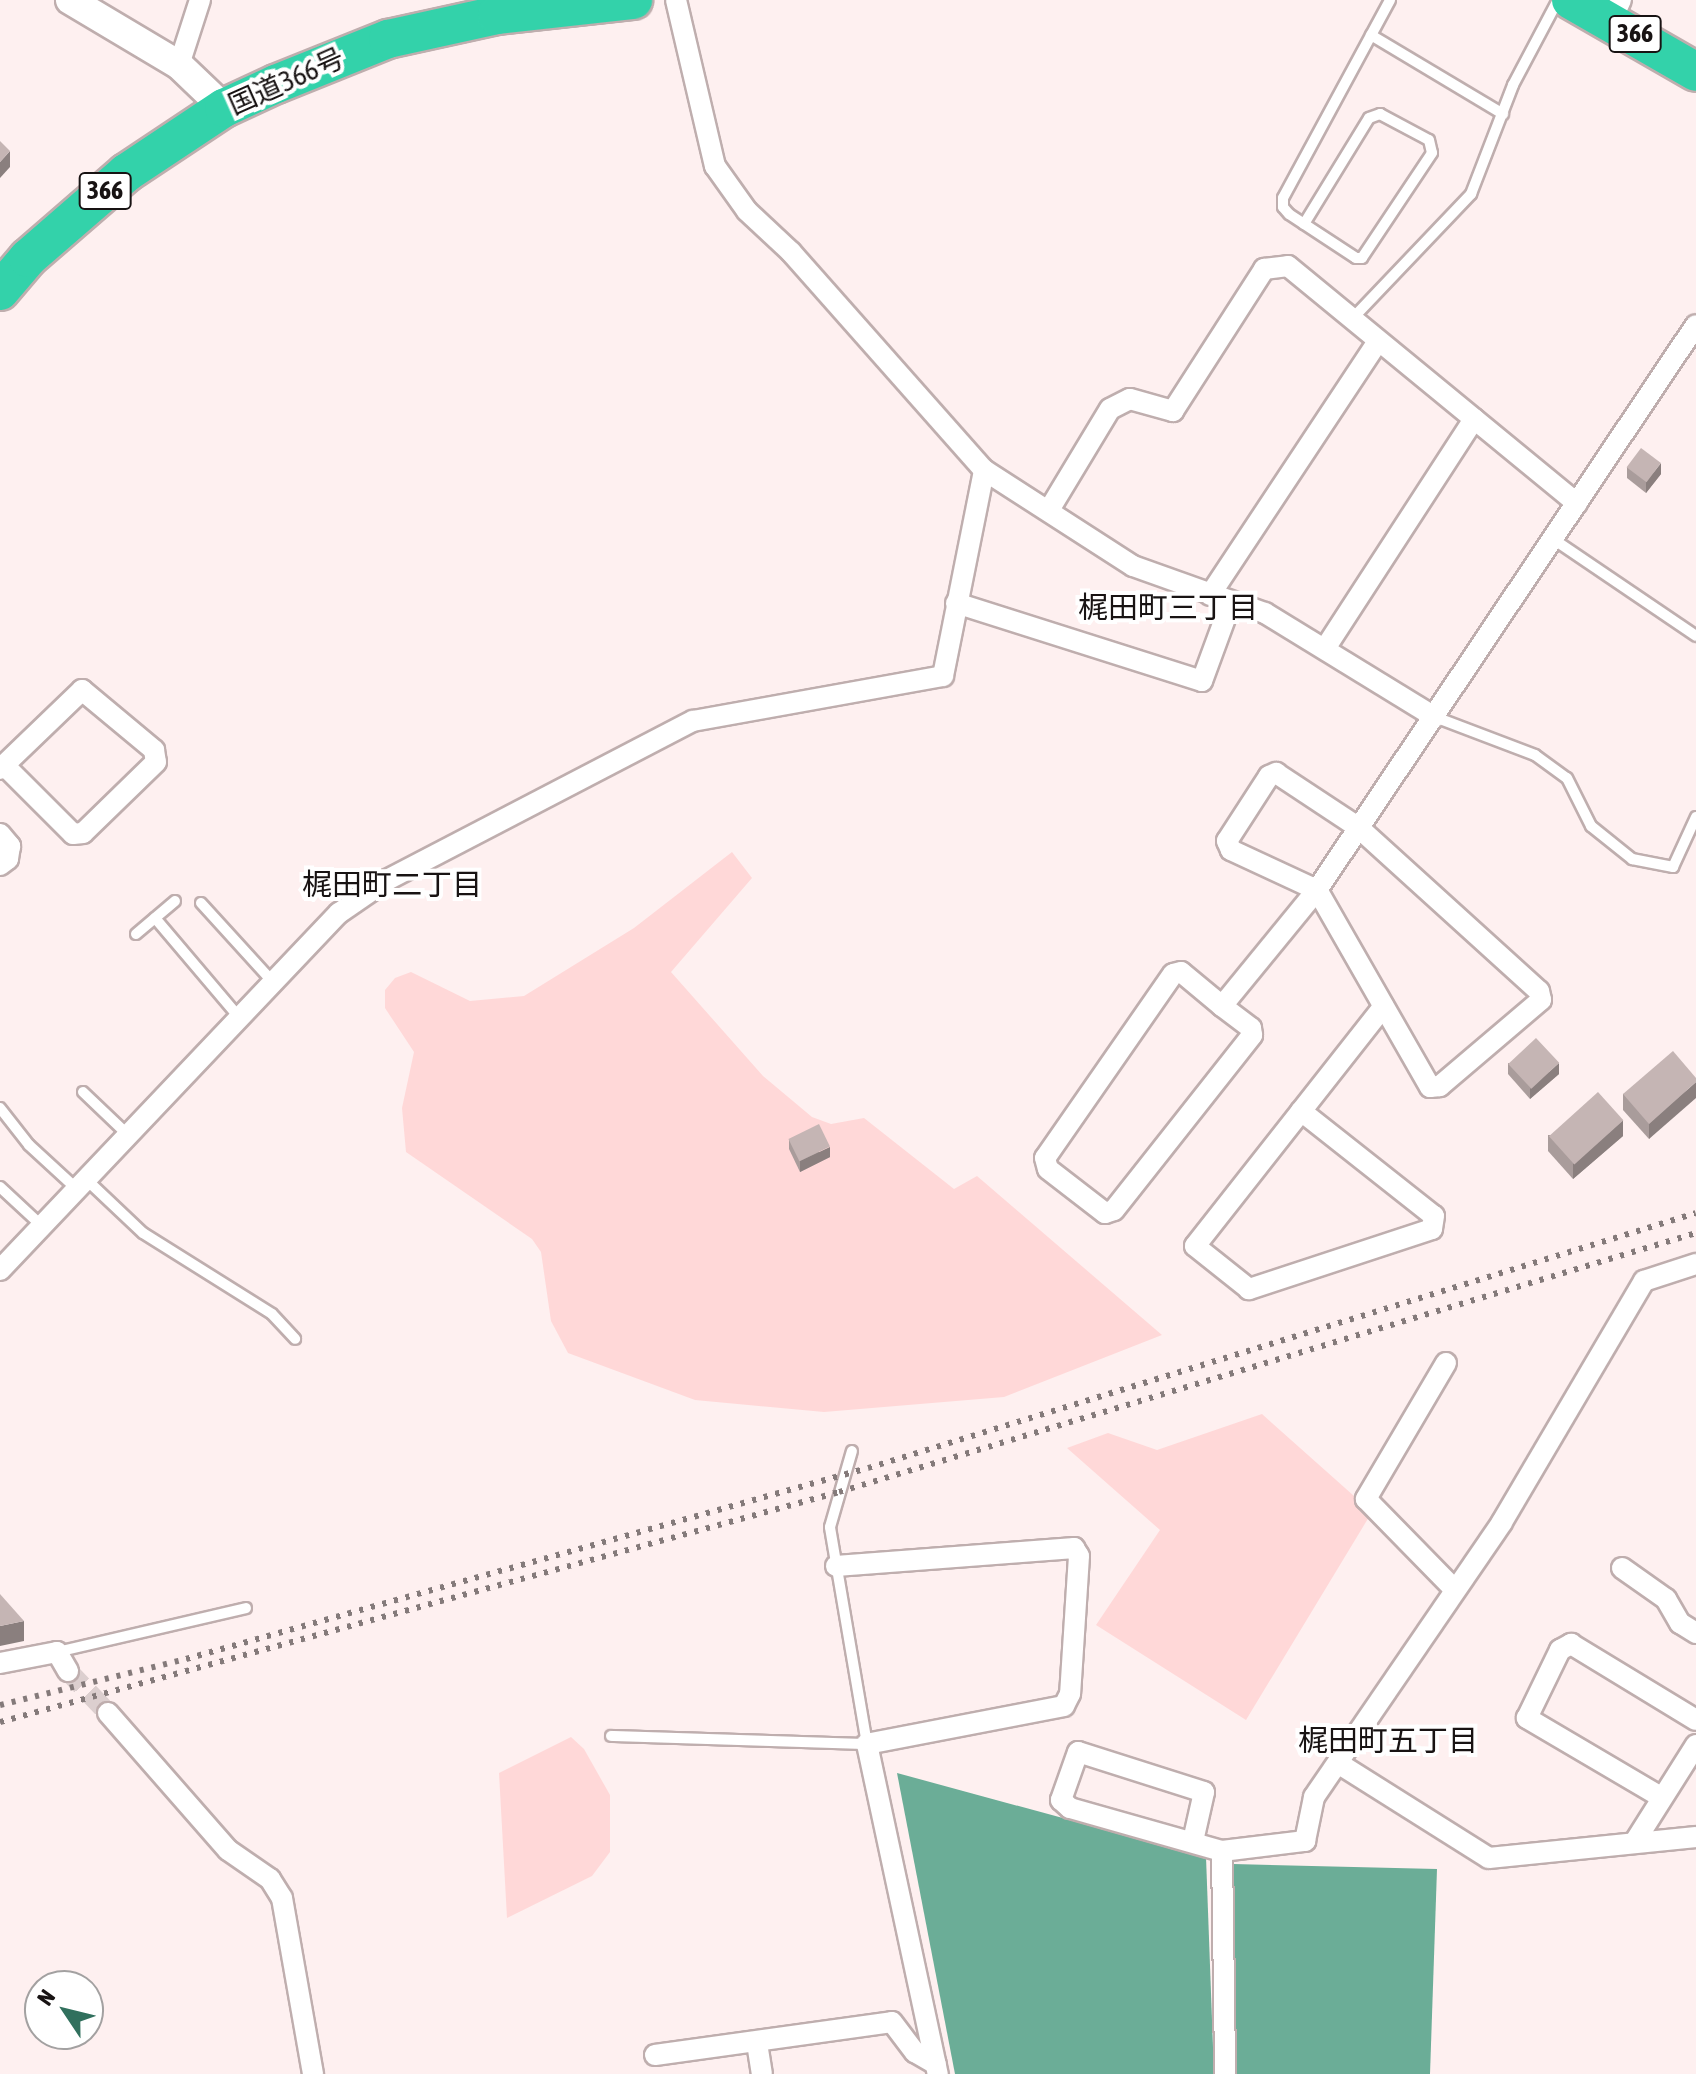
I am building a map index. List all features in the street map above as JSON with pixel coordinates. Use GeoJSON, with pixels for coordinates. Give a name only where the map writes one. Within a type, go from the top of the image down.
{"type":"FeatureCollection","features":[{"type":"Feature","properties":{"kind":"highway","name":"国道366号"},"geometry":{"type":"LineString","coordinates":[[0,291],[28,258],[126,173],[224,108],[388,39],[497,15],[633,0]]}},
{"type":"Feature","properties":{"kind":"highway","name":"366"},"geometry":{"type":"LineString","coordinates":[[1571,0],[1617,10],[1696,72]]}},
{"type":"Feature","properties":{"kind":"street"},"geometry":{"type":"LineString","coordinates":[[70,0],[179,65],[224,108]]}},
{"type":"Feature","properties":{"kind":"street"},"geometry":{"type":"LineString","coordinates":[[179,65],[200,0]]}},
{"type":"Feature","properties":{"kind":"street"},"geometry":{"type":"LineString","coordinates":[[676,0],[715,166],[747,211],[791,252],[984,470],[1133,566],[1265,613],[1326,647],[1435,717]]}},
{"type":"Feature","properties":{"kind":"street"},"geometry":{"type":"LineString","coordinates":[[1049,510],[1110,409],[1130,399],[1173,411],[1264,269],[1288,266],[1377,343],[1577,503]]}},
{"type":"Feature","properties":{"kind":"street"},"geometry":{"type":"LineString","coordinates":[[1222,1006],[1317,890],[1696,325]]}},
{"type":"Feature","properties":{"kind":"street"},"geometry":{"type":"LineString","coordinates":[[1210,595],[1377,343]]}},
{"type":"Feature","properties":{"kind":"street"},"geometry":{"type":"LineString","coordinates":[[1326,647],[1474,419]]}},
{"type":"Feature","properties":{"kind":"street"},"geometry":{"type":"LineString","coordinates":[[0,1270],[84,1186],[339,913],[387,880],[693,721],[943,676],[984,470]]}},
{"type":"Feature","properties":{"kind":"street"},"geometry":{"type":"LineString","coordinates":[[956,603],[1202,681],[1231,602]]}},
{"type":"Feature","properties":{"kind":"street"},"geometry":{"type":"LineString","coordinates":[[82,690],[154,750],[156,762],[83,833],[73,834],[2,767],[82,690]]}},
{"type":"Feature","properties":{"kind":"street"},"geometry":{"type":"LineString","coordinates":[[1276,773],[1359,828],[1539,991],[1541,1000],[1440,1086],[1430,1087],[1317,890],[1231,850],[1227,841],[1269,776],[1276,773]]}},
{"type":"Feature","properties":{"kind":"street"},"geometry":{"type":"LineString","coordinates":[[0,834],[10,846],[8,859],[0,865]]}},
{"type":"Feature","properties":{"kind":"street"},"geometry":{"type":"LineString","coordinates":[[1181,972],[1222,1006],[1251,1028],[1252,1035],[1114,1210],[1105,1213],[1048,1169],[1045,1158],[1173,974],[1181,972]]}},
{"type":"Feature","properties":{"kind":"street"},"geometry":{"type":"LineString","coordinates":[[1301,1111],[1434,1216],[1432,1229],[1249,1289],[1195,1246],[1301,1111],[1384,1006]]}},
{"type":"Feature","properties":{"kind":"street"},"geometry":{"type":"LineString","coordinates":[[1193,1841],[1204,1792],[1078,1752],[1061,1800],[1070,1808],[1222,1851],[1305,1841],[1314,1797],[1502,1522],[1644,1281],[1696,1264]]}},
{"type":"Feature","properties":{"kind":"street"},"geometry":{"type":"LineString","coordinates":[[1446,1363],[1366,1499],[1455,1590]]}},
{"type":"Feature","properties":{"kind":"street"},"geometry":{"type":"LineString","coordinates":[[836,1566],[1074,1548],[1079,1556],[1070,1694],[1064,1706],[867,1744],[937,2069]]}},
{"type":"Feature","properties":{"kind":"street"},"geometry":{"type":"LineString","coordinates":[[1622,1568],[1666,1599],[1680,1623],[1696,1633]]}},
{"type":"Feature","properties":{"kind":"street"},"geometry":{"type":"LineString","coordinates":[[1661,1797],[1527,1718],[1560,1650],[1571,1644],[1696,1720]]}},
{"type":"Feature","properties":{"kind":"street"},"geometry":{"type":"LineString","coordinates":[[0,1663],[57,1652],[68,1671]]}},
{"type":"Feature","properties":{"kind":"street"},"geometry":{"type":"LineString","coordinates":[[108,1713],[228,1850],[270,1879],[282,1898],[313,2074]]}},
{"type":"Feature","properties":{"kind":"street"},"geometry":{"type":"LineString","coordinates":[[1634,1843],[1696,1745]]}},
{"type":"Feature","properties":{"kind":"street"},"geometry":{"type":"LineString","coordinates":[[1338,1763],[1489,1858],[1696,1837]]}},
{"type":"Feature","properties":{"kind":"street"},"geometry":{"type":"LineString","coordinates":[[1222,1851],[1225,2074]]}},
{"type":"Feature","properties":{"kind":"street"},"geometry":{"type":"LineString","coordinates":[[655,2055],[892,2022],[915,2052],[937,2069]]}},
{"type":"Feature","properties":{"kind":"street"},"geometry":{"type":"LineString","coordinates":[[757,2043],[762,2074]]}},
{"type":"Feature","properties":{"kind":"lane"},"geometry":{"type":"LineString","coordinates":[[1304,224],[1369,118],[1380,114],[1432,144],[1432,153],[1362,258],[1304,224],[1283,207],[1283,198],[1390,0]]}},
{"type":"Feature","properties":{"kind":"lane"},"geometry":{"type":"LineString","coordinates":[[1351,320],[1471,194],[1503,114],[1558,0]]}},
{"type":"Feature","properties":{"kind":"lane"},"geometry":{"type":"LineString","coordinates":[[1371,35],[1503,114]]}},
{"type":"Feature","properties":{"kind":"lane"},"geometry":{"type":"LineString","coordinates":[[1553,539],[1696,636]]}},
{"type":"Feature","properties":{"kind":"lane"},"geometry":{"type":"LineString","coordinates":[[1435,717],[1535,755],[1567,778],[1591,826],[1632,859],[1673,867],[1696,817]]}},
{"type":"Feature","properties":{"kind":"lane"},"geometry":{"type":"LineString","coordinates":[[136,934],[175,901]]}},
{"type":"Feature","properties":{"kind":"lane"},"geometry":{"type":"LineString","coordinates":[[201,903],[273,982]]}},
{"type":"Feature","properties":{"kind":"lane"},"geometry":{"type":"LineString","coordinates":[[155,918],[239,1017]]}},
{"type":"Feature","properties":{"kind":"lane"},"geometry":{"type":"LineString","coordinates":[[83,1092],[129,1136]]}},
{"type":"Feature","properties":{"kind":"lane"},"geometry":{"type":"LineString","coordinates":[[0,1108],[29,1145],[143,1233],[272,1314],[295,1339]]}},
{"type":"Feature","properties":{"kind":"lane"},"geometry":{"type":"LineString","coordinates":[[0,1187],[43,1227]]}},
{"type":"Feature","properties":{"kind":"lane"},"geometry":{"type":"LineString","coordinates":[[611,1736],[867,1744],[830,1527],[852,1451]]}},
{"type":"Feature","properties":{"kind":"lane"},"geometry":{"type":"LineString","coordinates":[[57,1652],[246,1608]]}},
{"type":"Feature","properties":{"kind":"shaded area"},"geometry":{"type":"Polygon","coordinates":[[[732,852],[752,878],[671,972],[763,1076],[812,1117],[831,1124],[864,1118],[954,1189],[977,1176],[1162,1335],[1004,1397],[824,1412],[695,1400],[568,1353],[551,1321],[541,1252],[532,1239],[406,1152],[402,1108],[414,1052],[385,1008],[385,990],[395,978],[411,972],[470,1001],[524,996],[634,928],[732,852]]]}},
{"type":"Feature","properties":{"kind":"shaded area"},"geometry":{"type":"Polygon","coordinates":[[[1262,1414],[1372,1512],[1246,1720],[1096,1625],[1160,1530],[1067,1448],[1108,1433],[1157,1450],[1262,1414]]]}},
{"type":"Feature","properties":{"kind":"shaded area"},"geometry":{"type":"Polygon","coordinates":[[[571,1737],[584,1749],[610,1795],[610,1852],[592,1876],[507,1918],[499,1773],[571,1737]]]}},
{"type":"Feature","properties":{"kind":"shaded area"},"geometry":{"type":"Polygon","coordinates":[[[897,1773],[1206,1857],[1214,2074],[955,2074],[897,1773]]]}},
{"type":"Feature","properties":{"kind":"shaded area"},"geometry":{"type":"Polygon","coordinates":[[[1233,1864],[1437,1869],[1430,2074],[1230,2074],[1226,1875],[1233,1864]]]}},
{"type":"Feature","properties":{"kind":"building"},"geometry":{"type":"Polygon","coordinates":[[[0,141],[10,151],[0,162],[0,141]]]}},
{"type":"Feature","properties":{"kind":"building"},"geometry":{"type":"Polygon","coordinates":[[[1641,448],[1661,463],[1647,482],[1627,467],[1641,448]]]}},
{"type":"Feature","properties":{"kind":"building"},"geometry":{"type":"Polygon","coordinates":[[[1536,1038],[1559,1063],[1531,1089],[1508,1064],[1536,1038]]]}},
{"type":"Feature","properties":{"kind":"building"},"geometry":{"type":"Polygon","coordinates":[[[1673,1051],[1696,1082],[1649,1124],[1623,1094],[1673,1051]]]}},
{"type":"Feature","properties":{"kind":"building"},"geometry":{"type":"Polygon","coordinates":[[[1598,1092],[1623,1120],[1574,1164],[1549,1136],[1598,1092]]]}},
{"type":"Feature","properties":{"kind":"building"},"geometry":{"type":"Polygon","coordinates":[[[819,1124],[830,1146],[799,1161],[788,1139],[819,1124]]]}},
{"type":"Feature","properties":{"kind":"building"},"geometry":{"type":"Polygon","coordinates":[[[0,1594],[24,1621],[0,1626],[0,1594]]]}},
{"type":"Feature","properties":{"kind":"tunnel"},"geometry":{"type":"LineString","coordinates":[[68,1671],[108,1713]]}},
{"type":"Feature","properties":{"kind":"railway"},"geometry":{"type":"LineString","coordinates":[[0,1705],[186,1659],[868,1468],[1696,1213]]}},
{"type":"Feature","properties":{"kind":"railway"},"geometry":{"type":"LineString","coordinates":[[0,1722],[839,1492],[1696,1233]]}},
{"type":"Feature","properties":{"kind":"district","name":"梶田町三丁目"},"geometry":{"type":"Point","coordinates":[1168,607]}},
{"type":"Feature","properties":{"kind":"district","name":"梶田町二丁目"},"geometry":{"type":"Point","coordinates":[392,884]}},
{"type":"Feature","properties":{"kind":"district","name":"梶田町五丁目"},"geometry":{"type":"Point","coordinates":[1388,1740]}}]}
